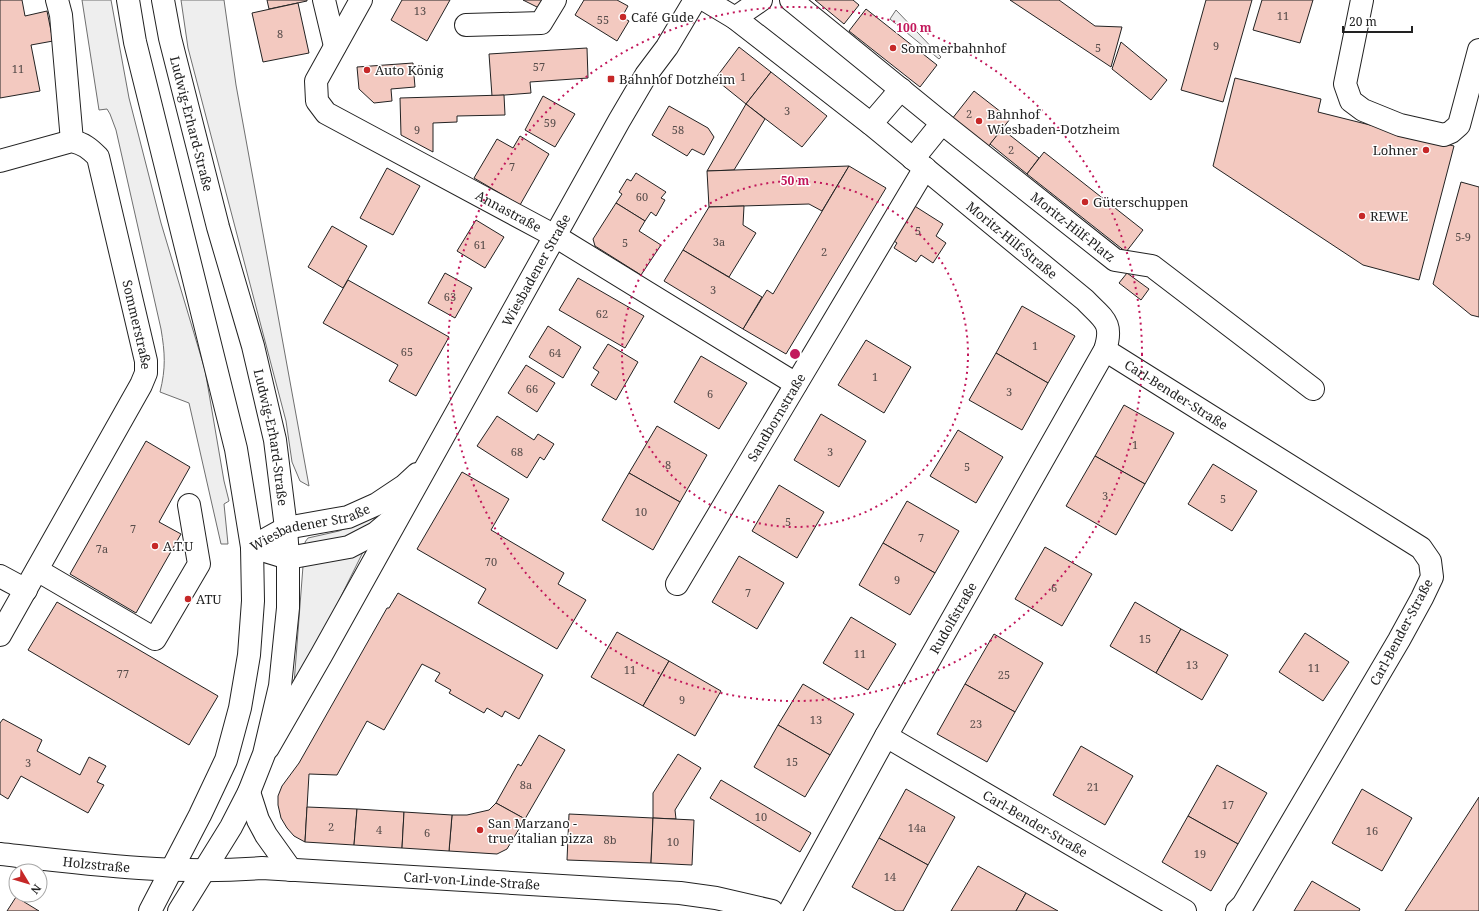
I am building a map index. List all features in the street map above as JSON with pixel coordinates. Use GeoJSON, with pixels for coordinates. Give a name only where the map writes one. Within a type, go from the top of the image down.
{"type":"FeatureCollection","features":[{"type":"Feature","properties":{"kind":"street"},"geometry":{"type":"LineString","coordinates":[[0,161],[72,141],[61,15],[57,0]]}},
{"type":"Feature","properties":{"kind":"street"},"geometry":{"type":"LineString","coordinates":[[128,0],[135,42],[236,449],[252,547],[253,601],[249,655],[240,708],[226,760],[200,816],[150,911]]}},
{"type":"Feature","properties":{"kind":"street","name":"Ludwig-Erhard-Straße"},"geometry":{"type":"LineString","coordinates":[[163,0],[170,38],[212,205],[253,346],[273,433],[286,528],[288,558],[288,608],[280,686],[264,754],[249,792],[231,827],[179,911]]}},
{"type":"Feature","properties":{"kind":"street"},"geometry":{"type":"LineString","coordinates":[[324,0],[336,46]]}},
{"type":"Feature","properties":{"kind":"street","name":"Annastraße"},"geometry":{"type":"LineString","coordinates":[[361,0],[316,81],[317,101],[326,113],[555,236],[796,384]]}},
{"type":"Feature","properties":{"kind":"street"},"geometry":{"type":"LineString","coordinates":[[466,25],[541,23],[555,0]]}},
{"type":"Feature","properties":{"kind":"street","name":"Wiesbadener Straße"},"geometry":{"type":"LineString","coordinates":[[646,76],[655,44],[677,0]]}},
{"type":"Feature","properties":{"kind":"street","name":"Wiesbadener Straße"},"geometry":{"type":"LineString","coordinates":[[252,547],[288,558],[349,547],[376,532],[400,513],[646,76],[667,47],[695,0]]}},
{"type":"Feature","properties":{"kind":"street","name":"Moritz-Hilf-Straße"},"geometry":{"type":"LineString","coordinates":[[705,0],[735,18],[871,124],[1085,300],[1108,323]]}},
{"type":"Feature","properties":{"kind":"street"},"geometry":{"type":"LineString","coordinates":[[735,18],[761,0]]}},
{"type":"Feature","properties":{"kind":"street"},"geometry":{"type":"LineString","coordinates":[[791,0],[900,89],[871,124]]}},
{"type":"Feature","properties":{"kind":"street"},"geometry":{"type":"LineString","coordinates":[[1362,0],[1345,84],[1351,101],[1363,110],[1400,125],[1444,135],[1450,132],[1459,125],[1479,50]]}},
{"type":"Feature","properties":{"kind":"street","name":"Moritz-Hilf-Platz"},"geometry":{"type":"LineString","coordinates":[[900,89],[1115,260],[1152,266],[1313,389]]}},
{"type":"Feature","properties":{"kind":"street"},"geometry":{"type":"LineString","coordinates":[[919,164],[942,123]]}},
{"type":"Feature","properties":{"kind":"street","name":"Sommerstraße"},"geometry":{"type":"LineString","coordinates":[[0,635],[141,385],[146,373],[146,361],[101,167],[98,158],[91,150],[82,143],[72,141]]}},
{"type":"Feature","properties":{"kind":"street","name":"Sandbornstraße"},"geometry":{"type":"LineString","coordinates":[[677,584],[796,384],[919,164]]}},
{"type":"Feature","properties":{"kind":"street","name":"Rudolfstraße"},"geometry":{"type":"LineString","coordinates":[[790,911],[886,736],[1105,350],[1109,338],[1108,323]]}},
{"type":"Feature","properties":{"kind":"street","name":"Carl-Bender-Straße"},"geometry":{"type":"LineString","coordinates":[[1105,350],[1421,548],[1430,562],[1432,577],[1422,598],[1243,905],[1237,911]]}},
{"type":"Feature","properties":{"kind":"street","name":"Wiesbadener Straße"},"geometry":{"type":"LineString","coordinates":[[252,547],[286,528],[348,517],[377,504],[404,486],[427,465]]}},
{"type":"Feature","properties":{"kind":"street"},"geometry":{"type":"LineString","coordinates":[[37,570],[155,639],[199,564],[189,505]]}},
{"type":"Feature","properties":{"kind":"street"},"geometry":{"type":"LineString","coordinates":[[264,754],[322,654],[400,513]]}},
{"type":"Feature","properties":{"kind":"street"},"geometry":{"type":"LineString","coordinates":[[0,576],[26,590]]}},
{"type":"Feature","properties":{"kind":"street","name":"Carl-Bender-Straße"},"geometry":{"type":"LineString","coordinates":[[886,736],[1185,911]]}},
{"type":"Feature","properties":{"kind":"street"},"geometry":{"type":"LineString","coordinates":[[249,792],[258,820],[266,835],[291,870]]}},
{"type":"Feature","properties":{"kind":"street","name":"Holzstraße"},"geometry":{"type":"LineString","coordinates":[[0,854],[170,871]]}},
{"type":"Feature","properties":{"kind":"street","name":"Carl-von-Linde-Straße"},"geometry":{"type":"LineString","coordinates":[[170,871],[238,870],[262,868],[680,893],[716,898],[772,911]]}},
{"type":"Feature","properties":{"kind":"shaded area"},"geometry":{"type":"Polygon","coordinates":[[[82,0],[111,0],[129,98],[161,223],[205,370],[224,481],[229,501],[224,504],[228,544],[221,544],[189,403],[160,392],[164,360],[161,329],[116,130],[107,109],[99,110],[82,0]]]}},
{"type":"Feature","properties":{"kind":"shaded area"},"geometry":{"type":"Polygon","coordinates":[[[181,0],[224,0],[236,85],[309,486],[300,481],[292,462],[286,421],[188,48],[181,0]]]}},
{"type":"Feature","properties":{"kind":"shaded area"},"geometry":{"type":"Polygon","coordinates":[[[896,10],[941,57],[939,59],[890,19],[896,10]]]}},
{"type":"Feature","properties":{"kind":"shaded area"},"geometry":{"type":"Polygon","coordinates":[[[373,517],[377,522],[354,535],[306,545],[305,542],[308,538],[339,531],[373,517]]]}},
{"type":"Feature","properties":{"kind":"shaded area"},"geometry":{"type":"Polygon","coordinates":[[[363,552],[297,685],[294,684],[303,566],[363,552]]]}},
{"type":"Feature","properties":{"kind":"building"},"geometry":{"type":"Polygon","coordinates":[[[0,0],[22,0],[25,16],[47,11],[53,41],[31,45],[40,91],[0,98],[0,0]]]}},
{"type":"Feature","properties":{"kind":"building"},"geometry":{"type":"Polygon","coordinates":[[[267,0],[307,0],[307,1],[269,9],[267,0]]]}},
{"type":"Feature","properties":{"kind":"building"},"geometry":{"type":"Polygon","coordinates":[[[402,0],[450,0],[427,41],[391,20],[402,0]]]}},
{"type":"Feature","properties":{"kind":"building"},"geometry":{"type":"Polygon","coordinates":[[[523,0],[544,0],[539,8],[523,0]]]}},
{"type":"Feature","properties":{"kind":"building"},"geometry":{"type":"Polygon","coordinates":[[[584,0],[617,0],[628,6],[622,17],[629,21],[617,41],[575,15],[584,0]]]}},
{"type":"Feature","properties":{"kind":"building"},"geometry":{"type":"Polygon","coordinates":[[[815,0],[853,0],[859,5],[844,24],[815,0]]]}},
{"type":"Feature","properties":{"kind":"building"},"geometry":{"type":"Polygon","coordinates":[[[1010,0],[1059,0],[1095,26],[1122,27],[1111,67],[1010,0]]]}},
{"type":"Feature","properties":{"kind":"building"},"geometry":{"type":"Polygon","coordinates":[[[1206,0],[1252,0],[1223,102],[1181,90],[1206,0]]]}},
{"type":"Feature","properties":{"kind":"building"},"geometry":{"type":"Polygon","coordinates":[[[1262,0],[1313,0],[1300,43],[1253,30],[1262,0]]]}},
{"type":"Feature","properties":{"kind":"building"},"geometry":{"type":"Polygon","coordinates":[[[298,3],[309,53],[263,62],[252,13],[298,3]]]}},
{"type":"Feature","properties":{"kind":"building","name":"Sommerbahnhof"},"geometry":{"type":"Polygon","coordinates":[[[866,9],[937,65],[920,87],[849,31],[866,9]]]}},
{"type":"Feature","properties":{"kind":"building"},"geometry":{"type":"Polygon","coordinates":[[[1121,42],[1167,80],[1151,100],[1112,69],[1121,42]]]}},
{"type":"Feature","properties":{"kind":"building"},"geometry":{"type":"Polygon","coordinates":[[[739,47],[771,72],[746,104],[715,79],[739,47]]]}},
{"type":"Feature","properties":{"kind":"building"},"geometry":{"type":"Polygon","coordinates":[[[587,48],[588,78],[530,82],[531,93],[492,96],[489,54],[587,48]]]}},
{"type":"Feature","properties":{"kind":"building"},"geometry":{"type":"Polygon","coordinates":[[[413,63],[415,87],[391,89],[392,101],[374,103],[359,89],[357,67],[413,63]]]}},
{"type":"Feature","properties":{"kind":"building"},"geometry":{"type":"Polygon","coordinates":[[[771,72],[827,116],[802,147],[746,104],[771,72]]]}},
{"type":"Feature","properties":{"kind":"building","name":"REWE"},"geometry":{"type":"Polygon","coordinates":[[[1235,78],[1321,99],[1318,112],[1454,146],[1419,280],[1363,265],[1213,166],[1235,78]]]}},
{"type":"Feature","properties":{"kind":"building","name":"Bahnhof Wiesbaden-Dotzheim"},"geometry":{"type":"Polygon","coordinates":[[[974,91],[1010,119],[984,152],[948,124],[974,91]]]}},
{"type":"Feature","properties":{"kind":"building"},"geometry":{"type":"Polygon","coordinates":[[[504,95],[505,115],[457,116],[457,122],[433,123],[433,152],[401,135],[400,98],[504,95]]]}},
{"type":"Feature","properties":{"kind":"building"},"geometry":{"type":"Polygon","coordinates":[[[543,96],[575,114],[555,147],[525,130],[543,96]]]}},
{"type":"Feature","properties":{"kind":"building"},"geometry":{"type":"Polygon","coordinates":[[[746,104],[765,119],[734,170],[707,171],[746,104]]]}},
{"type":"Feature","properties":{"kind":"building"},"geometry":{"type":"Polygon","coordinates":[[[669,106],[708,128],[714,137],[704,155],[692,149],[687,156],[652,135],[669,106]]]}},
{"type":"Feature","properties":{"kind":"building"},"geometry":{"type":"Polygon","coordinates":[[[1002,129],[1039,158],[1027,174],[990,144],[1002,129]]]}},
{"type":"Feature","properties":{"kind":"building"},"geometry":{"type":"Polygon","coordinates":[[[520,136],[549,154],[520,205],[474,178],[497,139],[513,148],[520,136]]]}},
{"type":"Feature","properties":{"kind":"building","name":"Güterschuppen"},"geometry":{"type":"Polygon","coordinates":[[[1044,152],[1143,230],[1126,252],[1027,174],[1044,152]]]}},
{"type":"Feature","properties":{"kind":"building"},"geometry":{"type":"Polygon","coordinates":[[[849,166],[822,211],[809,204],[709,207],[707,171],[849,166]]]}},
{"type":"Feature","properties":{"kind":"building"},"geometry":{"type":"Polygon","coordinates":[[[849,166],[886,188],[786,354],[743,329],[767,290],[773,294],[849,166]]]}},
{"type":"Feature","properties":{"kind":"building"},"geometry":{"type":"Polygon","coordinates":[[[387,168],[420,186],[393,235],[360,218],[387,168]]]}},
{"type":"Feature","properties":{"kind":"building"},"geometry":{"type":"Polygon","coordinates":[[[636,173],[666,192],[661,198],[665,200],[656,216],[651,212],[645,221],[616,203],[622,194],[619,192],[627,179],[631,181],[636,173]]]}},
{"type":"Feature","properties":{"kind":"building"},"geometry":{"type":"Polygon","coordinates":[[[1461,182],[1479,187],[1479,317],[1471,315],[1433,284],[1461,182]]]}},
{"type":"Feature","properties":{"kind":"building"},"geometry":{"type":"Polygon","coordinates":[[[616,203],[645,221],[639,231],[661,245],[641,275],[595,246],[593,239],[616,203]]]}},
{"type":"Feature","properties":{"kind":"building"},"geometry":{"type":"Polygon","coordinates":[[[913,205],[943,224],[936,236],[946,243],[933,263],[921,255],[916,262],[894,248],[897,243],[891,239],[913,205]]]}},
{"type":"Feature","properties":{"kind":"building"},"geometry":{"type":"Polygon","coordinates":[[[744,206],[743,225],[756,233],[729,277],[683,250],[709,207],[744,206]]]}},
{"type":"Feature","properties":{"kind":"building"},"geometry":{"type":"Polygon","coordinates":[[[476,220],[504,237],[485,268],[457,251],[476,220]]]}},
{"type":"Feature","properties":{"kind":"building"},"geometry":{"type":"Polygon","coordinates":[[[332,226],[367,246],[343,288],[308,267],[332,226]]]}},
{"type":"Feature","properties":{"kind":"building"},"geometry":{"type":"Polygon","coordinates":[[[683,250],[762,297],[743,329],[664,281],[683,250]]]}},
{"type":"Feature","properties":{"kind":"building"},"geometry":{"type":"Polygon","coordinates":[[[445,273],[472,288],[455,318],[428,303],[445,273]]]}},
{"type":"Feature","properties":{"kind":"building"},"geometry":{"type":"Polygon","coordinates":[[[1127,273],[1149,289],[1141,300],[1119,283],[1127,273]]]}},
{"type":"Feature","properties":{"kind":"building"},"geometry":{"type":"Polygon","coordinates":[[[578,278],[644,316],[625,348],[559,310],[578,278]]]}},
{"type":"Feature","properties":{"kind":"building"},"geometry":{"type":"Polygon","coordinates":[[[348,280],[449,337],[416,396],[389,381],[398,365],[323,323],[348,280]]]}},
{"type":"Feature","properties":{"kind":"building"},"geometry":{"type":"Polygon","coordinates":[[[1022,306],[1075,336],[1048,383],[996,353],[1022,306]]]}},
{"type":"Feature","properties":{"kind":"building"},"geometry":{"type":"Polygon","coordinates":[[[548,326],[581,347],[563,378],[529,357],[548,326]]]}},
{"type":"Feature","properties":{"kind":"building"},"geometry":{"type":"Polygon","coordinates":[[[866,340],[911,367],[884,413],[838,385],[866,340]]]}},
{"type":"Feature","properties":{"kind":"building"},"geometry":{"type":"Polygon","coordinates":[[[608,344],[638,362],[616,400],[591,385],[599,372],[593,368],[608,344]]]}},
{"type":"Feature","properties":{"kind":"building"},"geometry":{"type":"Polygon","coordinates":[[[996,353],[1048,383],[1022,430],[969,400],[996,353]]]}},
{"type":"Feature","properties":{"kind":"building"},"geometry":{"type":"Polygon","coordinates":[[[701,356],[747,383],[719,429],[674,402],[701,356]]]}},
{"type":"Feature","properties":{"kind":"building"},"geometry":{"type":"Polygon","coordinates":[[[526,365],[555,383],[537,412],[508,393],[526,365]]]}},
{"type":"Feature","properties":{"kind":"building"},"geometry":{"type":"Polygon","coordinates":[[[1124,405],[1174,433],[1145,484],[1095,456],[1124,405]]]}},
{"type":"Feature","properties":{"kind":"building"},"geometry":{"type":"Polygon","coordinates":[[[821,414],[866,441],[839,487],[794,460],[821,414]]]}},
{"type":"Feature","properties":{"kind":"building"},"geometry":{"type":"Polygon","coordinates":[[[497,416],[534,440],[538,434],[554,444],[544,460],[540,457],[527,478],[477,446],[497,416]]]}},
{"type":"Feature","properties":{"kind":"building"},"geometry":{"type":"Polygon","coordinates":[[[657,426],[707,455],[680,502],[629,473],[657,426]]]}},
{"type":"Feature","properties":{"kind":"building"},"geometry":{"type":"Polygon","coordinates":[[[958,430],[1003,457],[976,503],[930,476],[958,430]]]}},
{"type":"Feature","properties":{"kind":"building"},"geometry":{"type":"Polygon","coordinates":[[[146,441],[190,467],[159,522],[181,534],[136,613],[70,574],[146,441]]]}},
{"type":"Feature","properties":{"kind":"building"},"geometry":{"type":"Polygon","coordinates":[[[1095,456],[1145,484],[1116,535],[1066,506],[1095,456]]]}},
{"type":"Feature","properties":{"kind":"building"},"geometry":{"type":"Polygon","coordinates":[[[1213,464],[1257,491],[1232,531],[1188,504],[1213,464]]]}},
{"type":"Feature","properties":{"kind":"building"},"geometry":{"type":"Polygon","coordinates":[[[462,472],[509,499],[491,530],[564,573],[558,584],[586,600],[557,649],[478,603],[486,589],[417,549],[462,472]]]}},
{"type":"Feature","properties":{"kind":"building"},"geometry":{"type":"Polygon","coordinates":[[[629,473],[680,502],[653,550],[602,520],[629,473]]]}},
{"type":"Feature","properties":{"kind":"building"},"geometry":{"type":"Polygon","coordinates":[[[779,485],[824,512],[797,558],[752,531],[779,485]]]}},
{"type":"Feature","properties":{"kind":"building"},"geometry":{"type":"Polygon","coordinates":[[[907,501],[959,531],[935,573],[883,543],[907,501]]]}},
{"type":"Feature","properties":{"kind":"building"},"geometry":{"type":"Polygon","coordinates":[[[883,543],[935,573],[910,615],[859,585],[883,543]]]}},
{"type":"Feature","properties":{"kind":"building"},"geometry":{"type":"Polygon","coordinates":[[[1045,547],[1092,574],[1062,626],[1015,599],[1045,547]]]}},
{"type":"Feature","properties":{"kind":"building"},"geometry":{"type":"Polygon","coordinates":[[[739,556],[784,583],[757,629],[712,602],[739,556]]]}},
{"type":"Feature","properties":{"kind":"building"},"geometry":{"type":"Polygon","coordinates":[[[398,593],[543,675],[519,719],[505,711],[502,717],[487,708],[484,713],[449,693],[451,690],[435,681],[440,673],[422,664],[384,730],[367,721],[337,775],[309,774],[305,842],[294,836],[281,818],[278,805],[278,796],[282,786],[299,763],[387,608],[389,608],[398,593]]]}},
{"type":"Feature","properties":{"kind":"building"},"geometry":{"type":"Polygon","coordinates":[[[57,602],[218,696],[189,745],[28,650],[57,602]]]}},
{"type":"Feature","properties":{"kind":"building"},"geometry":{"type":"Polygon","coordinates":[[[1135,602],[1181,629],[1156,673],[1110,646],[1135,602]]]}},
{"type":"Feature","properties":{"kind":"building"},"geometry":{"type":"Polygon","coordinates":[[[851,617],[896,644],[868,690],[823,663],[851,617]]]}},
{"type":"Feature","properties":{"kind":"building"},"geometry":{"type":"Polygon","coordinates":[[[1181,629],[1228,655],[1202,700],[1156,673],[1181,629]]]}},
{"type":"Feature","properties":{"kind":"building"},"geometry":{"type":"Polygon","coordinates":[[[617,632],[669,661],[643,706],[591,677],[617,632]]]}},
{"type":"Feature","properties":{"kind":"building"},"geometry":{"type":"Polygon","coordinates":[[[1305,633],[1349,662],[1323,701],[1279,672],[1305,633]]]}},
{"type":"Feature","properties":{"kind":"building"},"geometry":{"type":"Polygon","coordinates":[[[994,634],[1043,663],[1015,712],[965,684],[994,634]]]}},
{"type":"Feature","properties":{"kind":"building"},"geometry":{"type":"Polygon","coordinates":[[[669,661],[721,691],[695,736],[643,706],[669,661]]]}},
{"type":"Feature","properties":{"kind":"building"},"geometry":{"type":"Polygon","coordinates":[[[803,684],[854,714],[830,755],[778,725],[803,684]]]}},
{"type":"Feature","properties":{"kind":"building"},"geometry":{"type":"Polygon","coordinates":[[[965,684],[1015,712],[987,762],[937,734],[965,684]]]}},
{"type":"Feature","properties":{"kind":"building"},"geometry":{"type":"Polygon","coordinates":[[[3,719],[42,740],[37,751],[80,775],[89,757],[106,766],[97,782],[104,785],[88,813],[21,776],[8,799],[0,794],[0,723],[3,719]]]}},
{"type":"Feature","properties":{"kind":"building"},"geometry":{"type":"Polygon","coordinates":[[[778,725],[830,755],[805,797],[754,767],[778,725]]]}},
{"type":"Feature","properties":{"kind":"building"},"geometry":{"type":"Polygon","coordinates":[[[539,735],[565,750],[525,819],[496,803],[518,764],[521,766],[539,735]]]}},
{"type":"Feature","properties":{"kind":"building"},"geometry":{"type":"Polygon","coordinates":[[[1081,746],[1133,776],[1105,825],[1053,795],[1081,746]]]}},
{"type":"Feature","properties":{"kind":"building"},"geometry":{"type":"Polygon","coordinates":[[[678,754],[701,768],[675,810],[676,819],[653,818],[653,793],[678,754]]]}},
{"type":"Feature","properties":{"kind":"building"},"geometry":{"type":"Polygon","coordinates":[[[1217,765],[1267,793],[1238,844],[1188,816],[1217,765]]]}},
{"type":"Feature","properties":{"kind":"building"},"geometry":{"type":"Polygon","coordinates":[[[721,780],[811,833],[800,852],[710,798],[721,780]]]}},
{"type":"Feature","properties":{"kind":"building"},"geometry":{"type":"Polygon","coordinates":[[[906,789],[955,817],[928,865],[879,838],[906,789]]]}},
{"type":"Feature","properties":{"kind":"building"},"geometry":{"type":"Polygon","coordinates":[[[1362,789],[1412,818],[1382,871],[1332,843],[1362,789]]]}},
{"type":"Feature","properties":{"kind":"building"},"geometry":{"type":"Polygon","coordinates":[[[1479,797],[1479,911],[1405,911],[1479,797]]]}},
{"type":"Feature","properties":{"kind":"building"},"geometry":{"type":"Polygon","coordinates":[[[496,803],[525,819],[507,849],[497,854],[449,851],[452,815],[467,815],[489,810],[496,803]]]}},
{"type":"Feature","properties":{"kind":"building"},"geometry":{"type":"Polygon","coordinates":[[[307,807],[357,809],[354,845],[305,842],[307,807]]]}},
{"type":"Feature","properties":{"kind":"building"},"geometry":{"type":"Polygon","coordinates":[[[357,809],[404,812],[402,848],[354,845],[357,809]]]}},
{"type":"Feature","properties":{"kind":"building"},"geometry":{"type":"Polygon","coordinates":[[[404,812],[452,815],[449,851],[402,848],[404,812]]]}},
{"type":"Feature","properties":{"kind":"building"},"geometry":{"type":"Polygon","coordinates":[[[569,814],[653,818],[651,863],[567,860],[569,814]]]}},
{"type":"Feature","properties":{"kind":"building"},"geometry":{"type":"Polygon","coordinates":[[[1188,816],[1238,844],[1211,891],[1162,862],[1188,816]]]}},
{"type":"Feature","properties":{"kind":"building"},"geometry":{"type":"Polygon","coordinates":[[[653,818],[694,820],[692,865],[651,863],[653,818]]]}},
{"type":"Feature","properties":{"kind":"building"},"geometry":{"type":"Polygon","coordinates":[[[879,838],[928,865],[903,911],[896,911],[852,887],[879,838]]]}},
{"type":"Feature","properties":{"kind":"building"},"geometry":{"type":"Polygon","coordinates":[[[978,866],[1026,893],[1016,911],[951,911],[978,866]]]}},
{"type":"Feature","properties":{"kind":"building"},"geometry":{"type":"Polygon","coordinates":[[[1312,881],[1360,909],[1359,911],[1294,911],[1312,881]]]}},
{"type":"Feature","properties":{"kind":"building"},"geometry":{"type":"Polygon","coordinates":[[[1026,893],[1058,911],[1016,911],[1026,893]]]}},
{"type":"Feature","properties":{"kind":"building"},"geometry":{"type":"Polygon","coordinates":[[[12,903],[26,903],[39,911],[7,911],[12,903]]]}},
{"type":"Feature","properties":{"kind":"place","name":"Café Gude"},"geometry":{"type":"Point","coordinates":[623,17]}},
{"type":"Feature","properties":{"kind":"place","name":"Sommerbahnhof"},"geometry":{"type":"Point","coordinates":[893,48]}},
{"type":"Feature","properties":{"kind":"place","name":"Auto König"},"geometry":{"type":"Point","coordinates":[367,70]}},
{"type":"Feature","properties":{"kind":"place","name":"Bahnhof Dotzheim"},"geometry":{"type":"Point","coordinates":[611,79]}},
{"type":"Feature","properties":{"kind":"place","name":"Bahnhof Wiesbaden-Dotzheim"},"geometry":{"type":"Point","coordinates":[979,121]}},
{"type":"Feature","properties":{"kind":"place","name":"Lohner"},"geometry":{"type":"Point","coordinates":[1426,150]}},
{"type":"Feature","properties":{"kind":"place","name":"Güterschuppen"},"geometry":{"type":"Point","coordinates":[1085,202]}},
{"type":"Feature","properties":{"kind":"place","name":"REWE"},"geometry":{"type":"Point","coordinates":[1362,216]}},
{"type":"Feature","properties":{"kind":"place","name":"A.T.U"},"geometry":{"type":"Point","coordinates":[155,546]}},
{"type":"Feature","properties":{"kind":"place","name":"ATU"},"geometry":{"type":"Point","coordinates":[188,599]}},
{"type":"Feature","properties":{"kind":"place","name":"San Marzano - true italian pizza"},"geometry":{"type":"Point","coordinates":[480,830]}}]}
